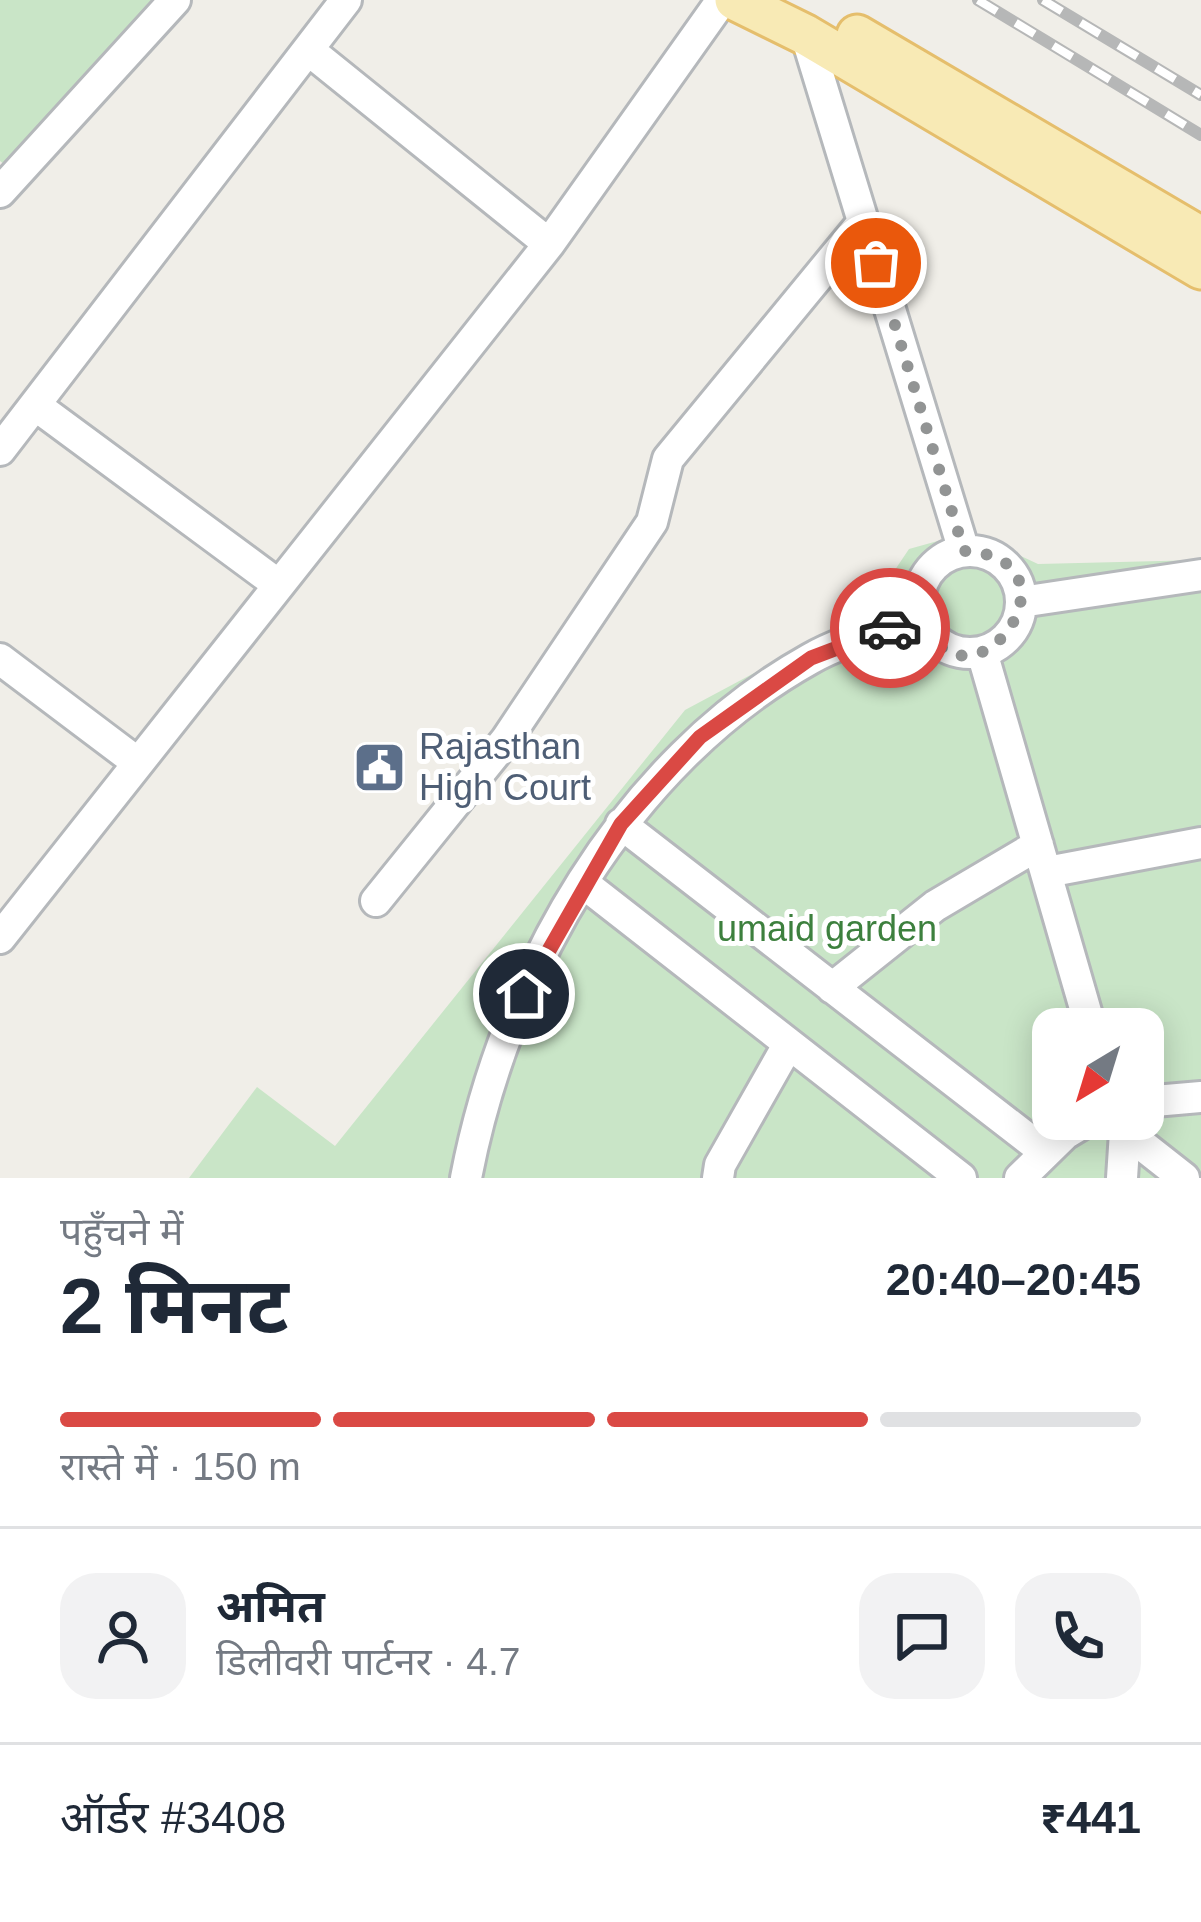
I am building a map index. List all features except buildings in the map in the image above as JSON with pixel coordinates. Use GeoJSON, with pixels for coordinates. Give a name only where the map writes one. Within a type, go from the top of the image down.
{"type":"FeatureCollection","features":[{"type":"Feature","properties":{"kind":"main road"},"geometry":{"type":"LineString","coordinates":[[735,0],[801,18],[1201,237]]}},
{"type":"Feature","properties":{"kind":"main road"},"geometry":{"type":"LineString","coordinates":[[801,18],[1201,269]]}},
{"type":"Feature","properties":{"kind":"street"},"geometry":{"type":"LineString","coordinates":[[0,192],[175,0]]}},
{"type":"Feature","properties":{"kind":"street"},"geometry":{"type":"LineString","coordinates":[[0,450],[311,52],[346,0]]}},
{"type":"Feature","properties":{"kind":"street"},"geometry":{"type":"LineString","coordinates":[[0,938],[549,244],[722,0]]}},
{"type":"Feature","properties":{"kind":"street"},"geometry":{"type":"LineString","coordinates":[[801,18],[964,551]]}},
{"type":"Feature","properties":{"kind":"street"},"geometry":{"type":"LineString","coordinates":[[311,52],[549,244]]}},
{"type":"Feature","properties":{"kind":"street"},"geometry":{"type":"LineString","coordinates":[[376,901],[506,740],[652,522],[668,459],[863,222]]}},
{"type":"Feature","properties":{"kind":"street"},"geometry":{"type":"LineString","coordinates":[[35,405],[276,584]]}},
{"type":"Feature","properties":{"kind":"street"},"geometry":{"type":"LineString","coordinates":[[964,551],[982,552],[1008,568],[1021,602],[1010,635],[982,652],[946,648],[932,637],[921,616],[919,597],[929,572],[964,551]]}},
{"type":"Feature","properties":{"kind":"street"},"geometry":{"type":"LineString","coordinates":[[1021,602],[1201,575]]}},
{"type":"Feature","properties":{"kind":"street"},"geometry":{"type":"LineString","coordinates":[[466,1178],[483,1093],[524,994],[583,883],[621,824],[700,737],[811,658],[921,616]]}},
{"type":"Feature","properties":{"kind":"street"},"geometry":{"type":"LineString","coordinates":[[982,652],[1085,1008]]}},
{"type":"Feature","properties":{"kind":"street"},"geometry":{"type":"LineString","coordinates":[[0,659],[138,763]]}},
{"type":"Feature","properties":{"kind":"street"},"geometry":{"type":"LineString","coordinates":[[621,824],[832,988],[1030,1170],[1065,1140]]}},
{"type":"Feature","properties":{"kind":"street"},"geometry":{"type":"LineString","coordinates":[[832,988],[935,906],[1043,859],[1201,843]]}},
{"type":"Feature","properties":{"kind":"street"},"geometry":{"type":"LineString","coordinates":[[583,883],[961,1178]]}},
{"type":"Feature","properties":{"kind":"street"},"geometry":{"type":"LineString","coordinates":[[718,1178],[720,1165],[788,1045]]}},
{"type":"Feature","properties":{"kind":"street"},"geometry":{"type":"LineString","coordinates":[[1164,1100],[1201,1096]]}},
{"type":"Feature","properties":{"kind":"street"},"geometry":{"type":"LineString","coordinates":[[1118,1140],[1122,1178]]}},
{"type":"Feature","properties":{"kind":"street"},"geometry":{"type":"LineString","coordinates":[[1136,1140],[1184,1178]]}},
{"type":"Feature","properties":{"kind":"green space"},"geometry":{"type":"Polygon","coordinates":[[[0,0],[161,0],[10,169],[0,161],[0,0]]]}},
{"type":"Feature","properties":{"kind":"green space","name":"umaid garden"},"geometry":{"type":"Polygon","coordinates":[[[970,532],[1038,564],[1201,560],[1201,1178],[189,1178],[257,1087],[335,1146],[685,710],[866,613],[909,549],[970,532]]]}},
{"type":"Feature","properties":{"kind":"railway"},"geometry":{"type":"LineString","coordinates":[[978,0],[1201,135]]}},
{"type":"Feature","properties":{"kind":"railway"},"geometry":{"type":"LineString","coordinates":[[1043,0],[1201,95]]}},
{"type":"Feature","properties":{"kind":"way so far"},"geometry":{"type":"LineString","coordinates":[[876,263],[964,551],[982,552],[1008,568],[1021,602],[1010,635],[982,652],[946,648],[932,637],[921,616],[890,628]]}},
{"type":"Feature","properties":{"kind":"place","name":"Rajasthan High Court"},"geometry":{"type":"Point","coordinates":[380,767]}},
{"type":"Feature","properties":{"kind":"route"},"geometry":{"type":"LineString","coordinates":[[524,994],[583,883],[621,824],[700,737],[811,658],[890,628]]}}]}
